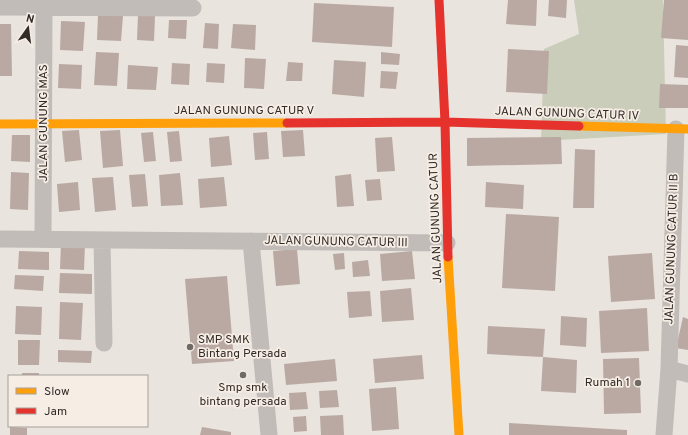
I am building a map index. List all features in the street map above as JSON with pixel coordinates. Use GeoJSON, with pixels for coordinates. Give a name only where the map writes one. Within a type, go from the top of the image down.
{"type":"FeatureCollection","features":[{"type":"Feature","properties":{"kind":"street","name":"JALAN GUNUNG CATUR"},"geometry":{"type":"LineString","coordinates":[[439,0],[445,122],[447,243],[459,435]]}},
{"type":"Feature","properties":{"kind":"street"},"geometry":{"type":"LineString","coordinates":[[0,7],[44,7],[100,3],[193,8]]}},
{"type":"Feature","properties":{"kind":"street","name":"JALAN GUNUNG MAS"},"geometry":{"type":"LineString","coordinates":[[43,239],[44,7]]}},
{"type":"Feature","properties":{"kind":"street","name":"JALAN GUNUNG CATUR V"},"geometry":{"type":"LineString","coordinates":[[0,124],[445,122]]}},
{"type":"Feature","properties":{"kind":"street","name":"JALAN GUNUNG CATUR IV"},"geometry":{"type":"LineString","coordinates":[[445,122],[682,129]]}},
{"type":"Feature","properties":{"kind":"street","name":"JALAN GUNUNG CATUR II B"},"geometry":{"type":"LineString","coordinates":[[664,435],[682,129]]}},
{"type":"Feature","properties":{"kind":"street"},"geometry":{"type":"LineString","coordinates":[[0,239],[251,241]]}},
{"type":"Feature","properties":{"kind":"street"},"geometry":{"type":"LineString","coordinates":[[102,240],[104,343]]}},
{"type":"Feature","properties":{"kind":"street","name":"JALAN GUNUNG CATUR III"},"geometry":{"type":"LineString","coordinates":[[269,435],[251,241],[447,243]]}},
{"type":"Feature","properties":{"kind":"street"},"geometry":{"type":"LineString","coordinates":[[669,369],[688,374]]}},
{"type":"Feature","properties":{"kind":"green space"},"geometry":{"type":"Polygon","coordinates":[[[574,0],[663,0],[666,134],[541,141],[544,49],[579,34],[574,0]]]}},
{"type":"Feature","properties":{"kind":"building"},"geometry":{"type":"Polygon","coordinates":[[[508,0],[537,0],[536,26],[506,24],[508,0]]]}},
{"type":"Feature","properties":{"kind":"building"},"geometry":{"type":"Polygon","coordinates":[[[549,0],[567,0],[566,18],[548,16],[549,0]]]}},
{"type":"Feature","properties":{"kind":"building"},"geometry":{"type":"Polygon","coordinates":[[[664,0],[688,0],[688,40],[661,38],[664,0]]]}},
{"type":"Feature","properties":{"kind":"building"},"geometry":{"type":"Polygon","coordinates":[[[314,3],[394,7],[392,47],[312,42],[314,3]]]}},
{"type":"Feature","properties":{"kind":"building"},"geometry":{"type":"Polygon","coordinates":[[[98,15],[123,16],[121,41],[97,40],[98,15]]]}},
{"type":"Feature","properties":{"kind":"building"},"geometry":{"type":"Polygon","coordinates":[[[138,15],[155,16],[154,41],[137,40],[138,15]]]}},
{"type":"Feature","properties":{"kind":"building"},"geometry":{"type":"Polygon","coordinates":[[[169,20],[187,20],[186,39],[168,38],[169,20]]]}},
{"type":"Feature","properties":{"kind":"building"},"geometry":{"type":"Polygon","coordinates":[[[61,21],[85,22],[83,51],[60,50],[61,21]]]}},
{"type":"Feature","properties":{"kind":"building"},"geometry":{"type":"Polygon","coordinates":[[[205,23],[219,24],[218,49],[203,48],[205,23]]]}},
{"type":"Feature","properties":{"kind":"building"},"geometry":{"type":"Polygon","coordinates":[[[0,24],[11,24],[12,76],[0,76],[0,24]]]}},
{"type":"Feature","properties":{"kind":"building"},"geometry":{"type":"Polygon","coordinates":[[[233,24],[256,25],[255,50],[231,48],[233,24]]]}},
{"type":"Feature","properties":{"kind":"building"},"geometry":{"type":"Polygon","coordinates":[[[676,45],[688,46],[688,78],[674,77],[676,45]]]}},
{"type":"Feature","properties":{"kind":"building"},"geometry":{"type":"Polygon","coordinates":[[[508,49],[549,51],[547,94],[506,92],[508,49]]]}},
{"type":"Feature","properties":{"kind":"building"},"geometry":{"type":"Polygon","coordinates":[[[96,52],[119,53],[117,86],[94,85],[96,52]]]}},
{"type":"Feature","properties":{"kind":"building"},"geometry":{"type":"Polygon","coordinates":[[[381,52],[400,54],[399,65],[381,64],[381,52]]]}},
{"type":"Feature","properties":{"kind":"building"},"geometry":{"type":"Polygon","coordinates":[[[245,58],[266,59],[264,89],[244,88],[245,58]]]}},
{"type":"Feature","properties":{"kind":"building"},"geometry":{"type":"Polygon","coordinates":[[[334,60],[366,62],[364,97],[332,94],[334,60]]]}},
{"type":"Feature","properties":{"kind":"building"},"geometry":{"type":"Polygon","coordinates":[[[288,62],[303,63],[302,81],[286,81],[288,62]]]}},
{"type":"Feature","properties":{"kind":"building"},"geometry":{"type":"Polygon","coordinates":[[[172,63],[190,64],[189,85],[171,84],[172,63]]]}},
{"type":"Feature","properties":{"kind":"building"},"geometry":{"type":"Polygon","coordinates":[[[207,63],[225,64],[224,83],[206,82],[207,63]]]}},
{"type":"Feature","properties":{"kind":"building"},"geometry":{"type":"Polygon","coordinates":[[[59,64],[82,65],[81,89],[58,88],[59,64]]]}},
{"type":"Feature","properties":{"kind":"building"},"geometry":{"type":"Polygon","coordinates":[[[128,65],[158,67],[156,90],[127,89],[128,65]]]}},
{"type":"Feature","properties":{"kind":"building"},"geometry":{"type":"Polygon","coordinates":[[[381,71],[398,72],[396,89],[380,88],[381,71]]]}},
{"type":"Feature","properties":{"kind":"building"},"geometry":{"type":"Polygon","coordinates":[[[660,84],[688,85],[688,108],[659,108],[660,84]]]}},
{"type":"Feature","properties":{"kind":"building"},"geometry":{"type":"Polygon","coordinates":[[[79,130],[82,160],[65,162],[62,131],[79,130]]]}},
{"type":"Feature","properties":{"kind":"building"},"geometry":{"type":"Polygon","coordinates":[[[120,130],[123,166],[103,168],[100,131],[120,130]]]}},
{"type":"Feature","properties":{"kind":"building"},"geometry":{"type":"Polygon","coordinates":[[[303,130],[305,156],[283,157],[281,131],[303,130]]]}},
{"type":"Feature","properties":{"kind":"building"},"geometry":{"type":"Polygon","coordinates":[[[179,131],[182,161],[170,162],[167,132],[179,131]]]}},
{"type":"Feature","properties":{"kind":"building"},"geometry":{"type":"Polygon","coordinates":[[[153,132],[156,161],[144,162],[141,133],[153,132]]]}},
{"type":"Feature","properties":{"kind":"building"},"geometry":{"type":"Polygon","coordinates":[[[267,132],[269,159],[255,160],[253,133],[267,132]]]}},
{"type":"Feature","properties":{"kind":"building"},"geometry":{"type":"Polygon","coordinates":[[[12,135],[30,135],[30,162],[11,161],[12,135]]]}},
{"type":"Feature","properties":{"kind":"building"},"geometry":{"type":"Polygon","coordinates":[[[229,136],[232,165],[211,167],[209,138],[229,136]]]}},
{"type":"Feature","properties":{"kind":"building"},"geometry":{"type":"Polygon","coordinates":[[[392,137],[395,171],[377,172],[375,138],[392,137]]]}},
{"type":"Feature","properties":{"kind":"building"},"geometry":{"type":"Polygon","coordinates":[[[561,137],[562,164],[467,166],[467,138],[561,137]]]}},
{"type":"Feature","properties":{"kind":"building"},"geometry":{"type":"Polygon","coordinates":[[[575,149],[595,150],[594,208],[573,208],[575,149]]]}},
{"type":"Feature","properties":{"kind":"building"},"geometry":{"type":"Polygon","coordinates":[[[11,172],[29,173],[28,210],[10,209],[11,172]]]}},
{"type":"Feature","properties":{"kind":"building"},"geometry":{"type":"Polygon","coordinates":[[[180,173],[183,205],[161,206],[159,175],[180,173]]]}},
{"type":"Feature","properties":{"kind":"building"},"geometry":{"type":"Polygon","coordinates":[[[145,174],[148,206],[132,207],[129,175],[145,174]]]}},
{"type":"Feature","properties":{"kind":"building"},"geometry":{"type":"Polygon","coordinates":[[[351,174],[354,206],[337,207],[335,176],[351,174]]]}},
{"type":"Feature","properties":{"kind":"building"},"geometry":{"type":"Polygon","coordinates":[[[113,177],[116,210],[95,212],[92,178],[113,177]]]}},
{"type":"Feature","properties":{"kind":"building"},"geometry":{"type":"Polygon","coordinates":[[[224,177],[227,206],[200,208],[198,179],[224,177]]]}},
{"type":"Feature","properties":{"kind":"building"},"geometry":{"type":"Polygon","coordinates":[[[380,179],[382,200],[367,201],[365,180],[380,179]]]}},
{"type":"Feature","properties":{"kind":"building"},"geometry":{"type":"Polygon","coordinates":[[[78,182],[80,210],[59,212],[57,184],[78,182]]]}},
{"type":"Feature","properties":{"kind":"building"},"geometry":{"type":"Polygon","coordinates":[[[486,182],[524,185],[523,209],[485,207],[486,182]]]}},
{"type":"Feature","properties":{"kind":"building"},"geometry":{"type":"Polygon","coordinates":[[[506,214],[559,217],[555,291],[502,288],[506,214]]]}},
{"type":"Feature","properties":{"kind":"building"},"geometry":{"type":"Polygon","coordinates":[[[61,243],[85,244],[84,270],[60,269],[61,243]]]}},
{"type":"Feature","properties":{"kind":"building"},"geometry":{"type":"Polygon","coordinates":[[[297,249],[300,284],[276,286],[273,251],[297,249]]]}},
{"type":"Feature","properties":{"kind":"building"},"geometry":{"type":"Polygon","coordinates":[[[19,251],[49,252],[49,270],[18,269],[19,251]]]}},
{"type":"Feature","properties":{"kind":"building"},"geometry":{"type":"Polygon","coordinates":[[[412,251],[415,279],[382,281],[380,254],[412,251]]]}},
{"type":"Feature","properties":{"kind":"building"},"geometry":{"type":"Polygon","coordinates":[[[344,253],[345,269],[335,270],[333,254],[344,253]]]}},
{"type":"Feature","properties":{"kind":"building"},"geometry":{"type":"Polygon","coordinates":[[[652,253],[655,299],[611,302],[608,256],[652,253]]]}},
{"type":"Feature","properties":{"kind":"building"},"geometry":{"type":"Polygon","coordinates":[[[368,260],[370,276],[353,277],[352,262],[368,260]]]}},
{"type":"Feature","properties":{"kind":"building"},"geometry":{"type":"Polygon","coordinates":[[[60,273],[92,274],[92,294],[59,293],[60,273]]]}},
{"type":"Feature","properties":{"kind":"building"},"geometry":{"type":"Polygon","coordinates":[[[15,275],[44,276],[43,291],[14,289],[15,275]]]}},
{"type":"Feature","properties":{"kind":"building"},"geometry":{"type":"Polygon","coordinates":[[[227,276],[234,361],[192,364],[185,279],[227,276]]]}},
{"type":"Feature","properties":{"kind":"building"},"geometry":{"type":"Polygon","coordinates":[[[411,288],[414,320],[382,322],[380,291],[411,288]]]}},
{"type":"Feature","properties":{"kind":"building"},"geometry":{"type":"Polygon","coordinates":[[[370,291],[372,316],[349,318],[347,292],[370,291]]]}},
{"type":"Feature","properties":{"kind":"building"},"geometry":{"type":"Polygon","coordinates":[[[60,302],[83,303],[81,340],[59,339],[60,302]]]}},
{"type":"Feature","properties":{"kind":"building"},"geometry":{"type":"Polygon","coordinates":[[[16,306],[42,307],[41,335],[15,334],[16,306]]]}},
{"type":"Feature","properties":{"kind":"building"},"geometry":{"type":"Polygon","coordinates":[[[647,308],[649,351],[601,353],[599,311],[647,308]]]}},
{"type":"Feature","properties":{"kind":"building"},"geometry":{"type":"Polygon","coordinates":[[[561,316],[587,318],[586,347],[560,345],[561,316]]]}},
{"type":"Feature","properties":{"kind":"building"},"geometry":{"type":"Polygon","coordinates":[[[683,317],[688,319],[688,350],[676,348],[683,317]]]}},
{"type":"Feature","properties":{"kind":"building"},"geometry":{"type":"Polygon","coordinates":[[[488,326],[545,329],[543,357],[487,354],[488,326]]]}},
{"type":"Feature","properties":{"kind":"building"},"geometry":{"type":"Polygon","coordinates":[[[18,340],[40,340],[39,365],[18,365],[18,340]]]}},
{"type":"Feature","properties":{"kind":"building"},"geometry":{"type":"Polygon","coordinates":[[[58,350],[92,351],[91,363],[58,362],[58,350]]]}},
{"type":"Feature","properties":{"kind":"building"},"geometry":{"type":"Polygon","coordinates":[[[422,355],[424,379],[375,383],[373,359],[422,355]]]}},
{"type":"Feature","properties":{"kind":"building"},"geometry":{"type":"Polygon","coordinates":[[[543,357],[577,360],[576,393],[541,391],[543,357]]]}},
{"type":"Feature","properties":{"kind":"building"},"geometry":{"type":"Polygon","coordinates":[[[639,358],[641,413],[604,414],[603,359],[639,358]]]}},
{"type":"Feature","properties":{"kind":"building"},"geometry":{"type":"Polygon","coordinates":[[[335,359],[337,381],[286,385],[284,364],[335,359]]]}},
{"type":"Feature","properties":{"kind":"building"},"geometry":{"type":"Polygon","coordinates":[[[22,373],[39,373],[39,375],[22,375],[22,373]]]}},
{"type":"Feature","properties":{"kind":"building"},"geometry":{"type":"Polygon","coordinates":[[[396,387],[399,429],[372,431],[369,389],[396,387]]]}},
{"type":"Feature","properties":{"kind":"building"},"geometry":{"type":"Polygon","coordinates":[[[337,390],[339,407],[320,408],[319,391],[337,390]]]}},
{"type":"Feature","properties":{"kind":"building"},"geometry":{"type":"Polygon","coordinates":[[[306,392],[308,409],[290,410],[289,393],[306,392]]]}},
{"type":"Feature","properties":{"kind":"building"},"geometry":{"type":"Polygon","coordinates":[[[343,415],[344,435],[321,435],[320,416],[343,415]]]}},
{"type":"Feature","properties":{"kind":"building"},"geometry":{"type":"Polygon","coordinates":[[[306,416],[307,431],[294,432],[293,417],[306,416]]]}},
{"type":"Feature","properties":{"kind":"building"},"geometry":{"type":"Polygon","coordinates":[[[509,423],[627,430],[627,435],[509,435],[509,423]]]}},
{"type":"Feature","properties":{"kind":"building"},"geometry":{"type":"Polygon","coordinates":[[[10,427],[27,428],[27,435],[10,435],[10,427]]]}},
{"type":"Feature","properties":{"kind":"building"},"geometry":{"type":"Polygon","coordinates":[[[202,427],[231,432],[231,435],[200,435],[202,427]]]}},
{"type":"Feature","properties":{"kind":"traffic: slow"},"geometry":{"type":"LineString","coordinates":[[0,124],[287,123]]}},
{"type":"Feature","properties":{"kind":"traffic: slow"},"geometry":{"type":"LineString","coordinates":[[579,126],[688,129]]}},
{"type":"Feature","properties":{"kind":"traffic: slow"},"geometry":{"type":"LineString","coordinates":[[448,257],[459,435]]}},
{"type":"Feature","properties":{"kind":"traffic: jam"},"geometry":{"type":"LineString","coordinates":[[439,0],[445,122],[448,257]]}},
{"type":"Feature","properties":{"kind":"traffic: jam"},"geometry":{"type":"LineString","coordinates":[[287,123],[445,122],[579,126]]}},
{"type":"Feature","properties":{"kind":"place","name":"SMP SMK Bintang Persada"},"geometry":{"type":"Point","coordinates":[190,347]}},
{"type":"Feature","properties":{"kind":"place","name":"Smp smk bintang persada"},"geometry":{"type":"Point","coordinates":[243,375]}},
{"type":"Feature","properties":{"kind":"place","name":"Rumah 1"},"geometry":{"type":"Point","coordinates":[638,383]}}]}
